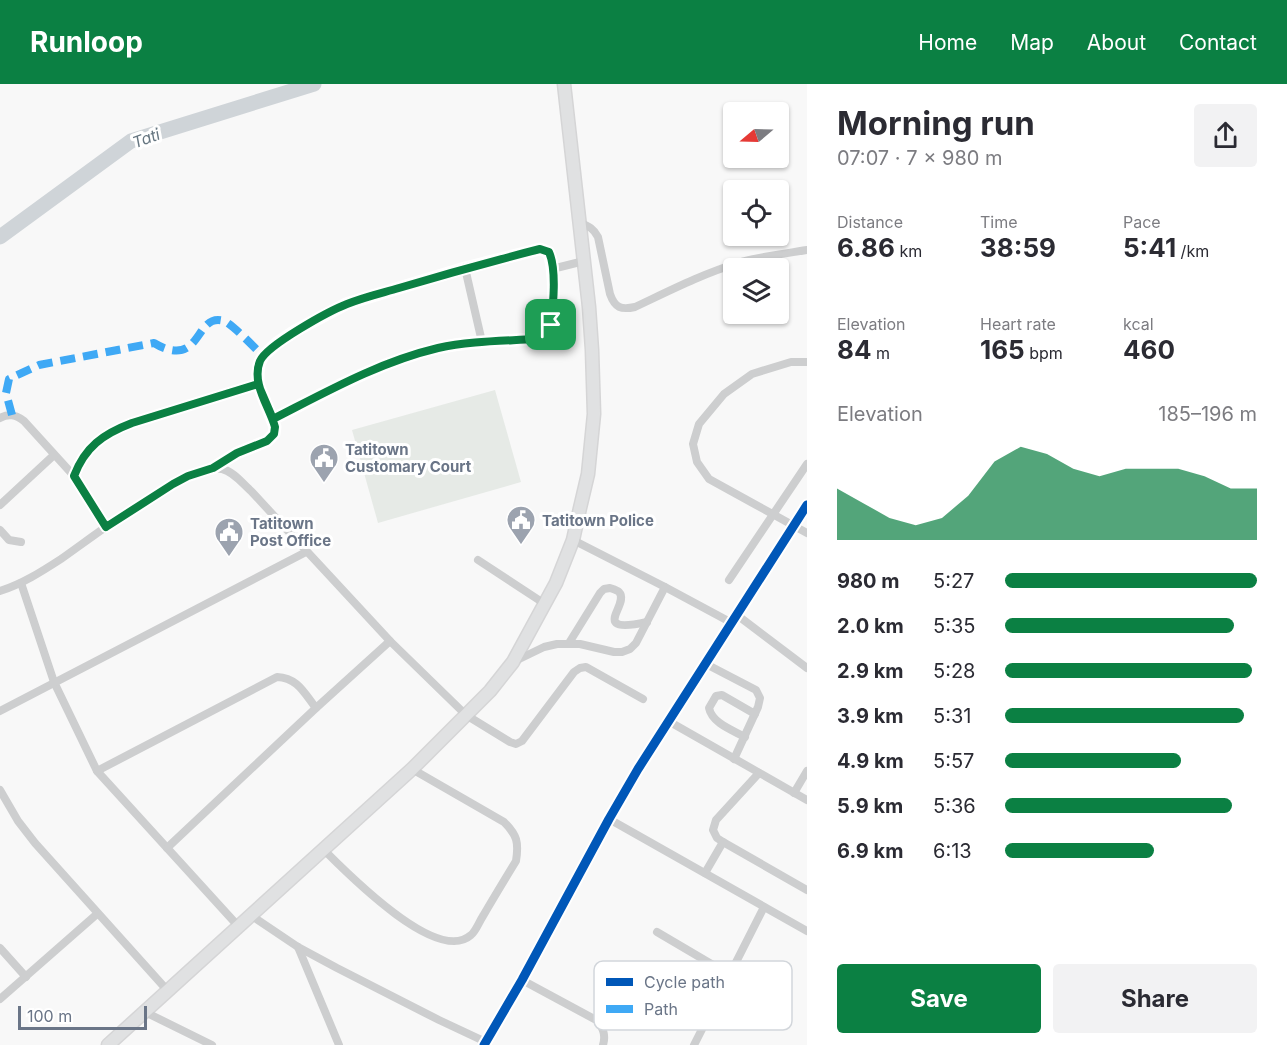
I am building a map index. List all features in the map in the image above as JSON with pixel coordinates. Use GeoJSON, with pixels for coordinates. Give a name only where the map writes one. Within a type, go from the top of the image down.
{"type":"FeatureCollection","features":[{"type":"Feature","properties":{"kind":"highway"},"geometry":{"type":"LineString","coordinates":[[108,1045],[412,769],[490,691],[513,662],[556,583],[573,540],[588,474],[594,414],[592,350],[584,261],[564,84]]}},
{"type":"Feature","properties":{"kind":"street"},"geometry":{"type":"LineString","coordinates":[[580,223],[596,232],[609,294],[613,303],[627,309],[700,277],[739,263],[807,250]]}},
{"type":"Feature","properties":{"kind":"street"},"geometry":{"type":"LineString","coordinates":[[0,591],[21,583],[60,559],[173,484],[188,476],[213,468],[237,453],[267,441],[274,434],[275,427],[258,384],[259,364],[263,356],[295,332],[346,304],[465,268],[540,249],[549,252],[552,269],[553,309],[548,333],[535,339],[482,342],[441,347],[420,353],[371,370],[273,419]]}},
{"type":"Feature","properties":{"kind":"street"},"geometry":{"type":"LineString","coordinates":[[552,269],[584,261]]}},
{"type":"Feature","properties":{"kind":"street"},"geometry":{"type":"LineString","coordinates":[[465,268],[482,342]]}},
{"type":"Feature","properties":{"kind":"street"},"geometry":{"type":"LineString","coordinates":[[807,362],[791,362],[752,374],[724,394],[699,424],[693,444],[697,462],[709,478],[807,533]]}},
{"type":"Feature","properties":{"kind":"street"},"geometry":{"type":"LineString","coordinates":[[74,476],[80,460],[89,449],[114,430],[258,384]]}},
{"type":"Feature","properties":{"kind":"street"},"geometry":{"type":"LineString","coordinates":[[0,418],[12,415],[24,421],[74,476],[106,527]]}},
{"type":"Feature","properties":{"kind":"street"},"geometry":{"type":"LineString","coordinates":[[0,505],[54,455]]}},
{"type":"Feature","properties":{"kind":"street"},"geometry":{"type":"LineString","coordinates":[[729,580],[807,464]]}},
{"type":"Feature","properties":{"kind":"street"},"geometry":{"type":"LineString","coordinates":[[213,468],[222,469],[239,480],[390,641],[466,715],[516,744],[522,741],[574,672],[580,668],[586,667],[643,699]]}},
{"type":"Feature","properties":{"kind":"street"},"geometry":{"type":"LineString","coordinates":[[252,916],[298,946],[357,979],[485,1044],[638,770],[807,505]]}},
{"type":"Feature","properties":{"kind":"street"},"geometry":{"type":"LineString","coordinates":[[0,530],[9,540],[21,542]]}},
{"type":"Feature","properties":{"kind":"street"},"geometry":{"type":"LineString","coordinates":[[573,540],[734,619],[807,669]]}},
{"type":"Feature","properties":{"kind":"street"},"geometry":{"type":"LineString","coordinates":[[0,711],[306,552]]}},
{"type":"Feature","properties":{"kind":"street"},"geometry":{"type":"LineString","coordinates":[[478,560],[545,604]]}},
{"type":"Feature","properties":{"kind":"street"},"geometry":{"type":"LineString","coordinates":[[21,583],[54,682],[97,771],[239,927]]}},
{"type":"Feature","properties":{"kind":"street"},"geometry":{"type":"LineString","coordinates":[[513,662],[544,647],[557,644],[580,644],[614,652],[630,649],[636,643],[665,587]]}},
{"type":"Feature","properties":{"kind":"street"},"geometry":{"type":"LineString","coordinates":[[568,643],[604,589],[610,588],[619,592],[621,596],[621,603],[614,617],[618,624],[626,626],[647,622]]}},
{"type":"Feature","properties":{"kind":"street"},"geometry":{"type":"LineString","coordinates":[[167,848],[390,641]]}},
{"type":"Feature","properties":{"kind":"street"},"geometry":{"type":"LineString","coordinates":[[706,664],[756,690],[760,698],[734,759]]}},
{"type":"Feature","properties":{"kind":"street"},"geometry":{"type":"LineString","coordinates":[[97,771],[277,677],[290,679],[297,683],[316,708]]}},
{"type":"Feature","properties":{"kind":"street"},"geometry":{"type":"LineString","coordinates":[[745,737],[717,721],[710,715],[709,708],[716,696],[722,695],[755,714]]}},
{"type":"Feature","properties":{"kind":"street"},"geometry":{"type":"LineString","coordinates":[[670,722],[807,800]]}},
{"type":"Feature","properties":{"kind":"street"},"geometry":{"type":"LineString","coordinates":[[324,850],[368,892],[406,922],[438,938],[454,942],[471,935],[516,861],[517,840],[513,830],[504,822],[412,769]]}},
{"type":"Feature","properties":{"kind":"street"},"geometry":{"type":"LineString","coordinates":[[794,793],[807,771]]}},
{"type":"Feature","properties":{"kind":"street"},"geometry":{"type":"LineString","coordinates":[[759,773],[716,820],[712,830],[723,842],[807,890]]}},
{"type":"Feature","properties":{"kind":"street"},"geometry":{"type":"LineString","coordinates":[[0,790],[18,821],[35,843],[167,990]]}},
{"type":"Feature","properties":{"kind":"street"},"geometry":{"type":"LineString","coordinates":[[609,819],[807,931]]}},
{"type":"Feature","properties":{"kind":"street"},"geometry":{"type":"LineString","coordinates":[[705,873],[723,842]]}},
{"type":"Feature","properties":{"kind":"street"},"geometry":{"type":"LineString","coordinates":[[737,961],[764,907]]}},
{"type":"Feature","properties":{"kind":"street"},"geometry":{"type":"LineString","coordinates":[[0,999],[97,914]]}},
{"type":"Feature","properties":{"kind":"street"},"geometry":{"type":"LineString","coordinates":[[657,932],[706,961]]}},
{"type":"Feature","properties":{"kind":"street"},"geometry":{"type":"LineString","coordinates":[[298,946],[339,1045]]}},
{"type":"Feature","properties":{"kind":"street"},"geometry":{"type":"LineString","coordinates":[[0,948],[26,977]]}},
{"type":"Feature","properties":{"kind":"street"},"geometry":{"type":"LineString","coordinates":[[522,980],[594,1019]]}},
{"type":"Feature","properties":{"kind":"street"},"geometry":{"type":"LineString","coordinates":[[145,1012],[206,1044]]}},
{"type":"Feature","properties":{"kind":"street"},"geometry":{"type":"LineString","coordinates":[[603,1045],[604,1030]]}},
{"type":"Feature","properties":{"kind":"street"},"geometry":{"type":"LineString","coordinates":[[694,1045],[702,1030]]}},
{"type":"Feature","properties":{"kind":"shaded area"},"geometry":{"type":"Polygon","coordinates":[[[495,390],[521,482],[378,523],[352,430],[495,390]]]}},
{"type":"Feature","properties":{"kind":"waterway","name":"Tati"},"geometry":{"type":"LineString","coordinates":[[0,237],[131,141],[314,84]]}},
{"type":"Feature","properties":{"kind":"marked path"},"geometry":{"type":"LineString","coordinates":[[12,415],[6,393],[9,379],[39,365],[154,343],[169,350],[181,350],[188,347],[204,328],[215,320],[228,323],[263,356]]}},
{"type":"Feature","properties":{"kind":"cycle path"},"geometry":{"type":"LineString","coordinates":[[213,468],[237,453],[267,441],[274,434],[275,427],[258,384],[259,364],[263,356],[277,343],[295,331],[346,304],[465,268],[540,249],[548,252],[552,268],[553,305],[551,326],[545,334],[535,339],[450,346],[416,354],[354,379],[273,419]]}},
{"type":"Feature","properties":{"kind":"cycle path"},"geometry":{"type":"LineString","coordinates":[[484,1045],[638,769],[807,505]]}},
{"type":"Feature","properties":{"kind":"place","name":"Tatitown Customary Court"},"geometry":{"type":"Point","coordinates":[324,484]}},
{"type":"Feature","properties":{"kind":"place","name":"Tatitown Police"},"geometry":{"type":"Point","coordinates":[521,546]}},
{"type":"Feature","properties":{"kind":"place","name":"Tatitown Post Office"},"geometry":{"type":"Point","coordinates":[229,558]}},
{"type":"Feature","properties":{"kind":"route"},"geometry":{"type":"LineString","coordinates":[[551,325],[548,333],[535,339],[482,342],[441,347],[420,353],[371,370],[273,419],[258,384],[132,423],[114,430],[89,449],[80,460],[74,476],[106,527],[173,484],[188,476],[213,468],[237,453],[267,441],[274,434],[275,427],[258,384],[259,364],[263,356],[295,332],[346,304],[465,268],[540,249],[549,252],[551,256],[554,294],[551,325]]}}]}
